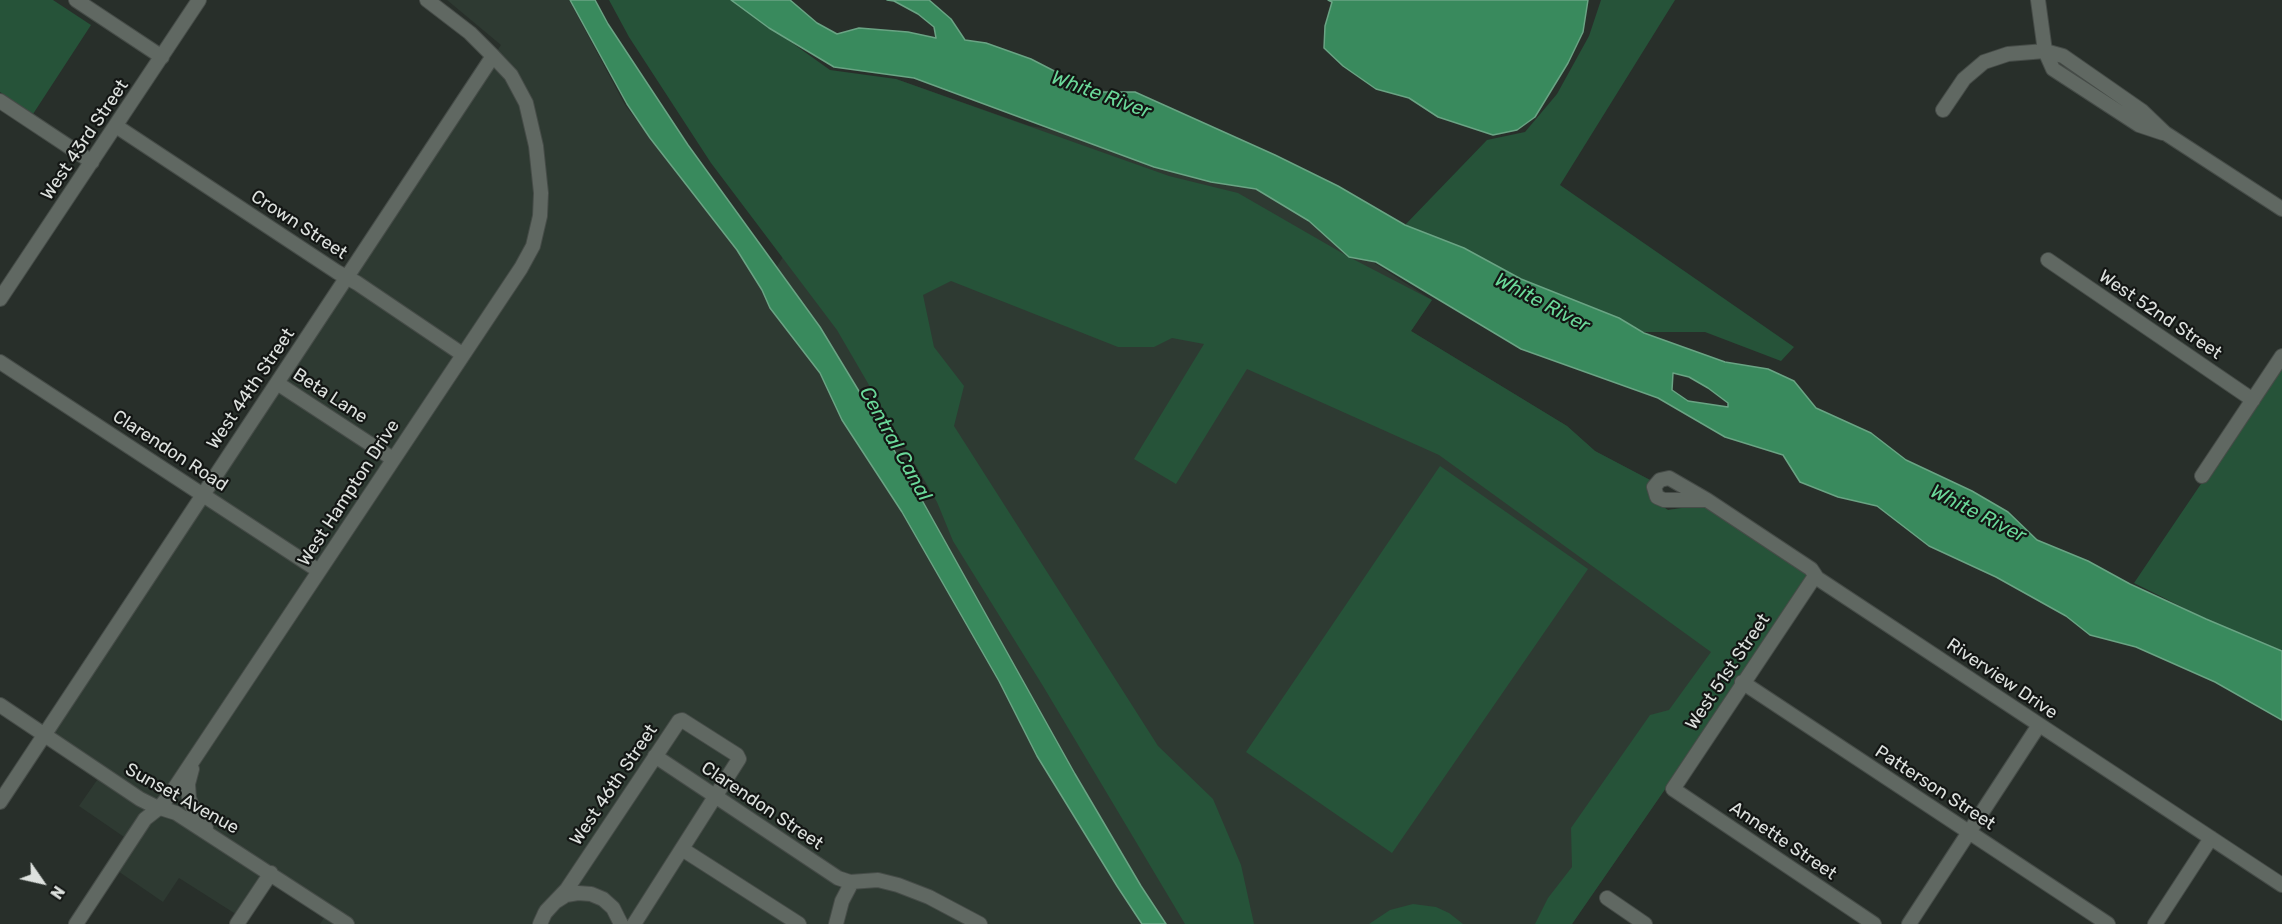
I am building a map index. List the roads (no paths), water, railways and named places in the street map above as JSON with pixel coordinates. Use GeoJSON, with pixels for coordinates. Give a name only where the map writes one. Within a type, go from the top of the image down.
{"type":"FeatureCollection","features":[{"type":"Feature","properties":{"kind":"street"},"geometry":{"type":"LineString","coordinates":[[76,0],[162,57]]}},
{"type":"Feature","properties":{"kind":"street","name":"West 43rd Street"},"geometry":{"type":"LineString","coordinates":[[0,299],[199,0]]}},
{"type":"Feature","properties":{"kind":"street","name":"West Hampton Drive"},"geometry":{"type":"LineString","coordinates":[[76,924],[146,819],[171,795],[196,758],[530,252],[540,216],[541,193],[532,123],[526,103],[511,75],[493,56],[470,33],[427,0]]}},
{"type":"Feature","properties":{"kind":"street"},"geometry":{"type":"LineString","coordinates":[[2038,0],[2045,51]]}},
{"type":"Feature","properties":{"kind":"street"},"geometry":{"type":"LineString","coordinates":[[1942,110],[1964,79],[1984,62],[2008,54],[2045,51],[2063,56],[2142,111],[2165,133],[2282,209]]}},
{"type":"Feature","properties":{"kind":"street","name":"West 44th Street"},"geometry":{"type":"LineString","coordinates":[[0,801],[493,56]]}},
{"type":"Feature","properties":{"kind":"street"},"geometry":{"type":"LineString","coordinates":[[0,101],[92,162]]}},
{"type":"Feature","properties":{"kind":"street","name":"Crown Street"},"geometry":{"type":"LineString","coordinates":[[116,126],[462,354]]}},
{"type":"Feature","properties":{"kind":"street","name":"West 52nd Street"},"geometry":{"type":"LineString","coordinates":[[2048,260],[2253,400]]}},
{"type":"Feature","properties":{"kind":"street"},"geometry":{"type":"LineString","coordinates":[[2202,476],[2282,356]]}},
{"type":"Feature","properties":{"kind":"street","name":"Clarendon Road"},"geometry":{"type":"LineString","coordinates":[[0,362],[319,571]]}},
{"type":"Feature","properties":{"kind":"street","name":"Beta Lane"},"geometry":{"type":"LineString","coordinates":[[277,383],[393,459]]}},
{"type":"Feature","properties":{"kind":"street","name":"Riverview Drive"},"geometry":{"type":"LineString","coordinates":[[1707,500],[1811,569],[1815,576],[2282,885]]}},
{"type":"Feature","properties":{"kind":"street","name":"West 51st Street"},"geometry":{"type":"LineString","coordinates":[[1673,789],[1742,682],[1815,576]]}},
{"type":"Feature","properties":{"kind":"street","name":"Patterson Street"},"geometry":{"type":"LineString","coordinates":[[1742,682],[2108,924]]}},
{"type":"Feature","properties":{"kind":"street","name":"Sunset Avenue"},"geometry":{"type":"LineString","coordinates":[[0,705],[140,799],[176,813],[211,834],[347,924]]}},
{"type":"Feature","properties":{"kind":"street","name":"West 46th Street"},"geometry":{"type":"LineString","coordinates":[[543,917],[567,889],[680,720],[737,755],[738,762],[634,924]]}},
{"type":"Feature","properties":{"kind":"street"},"geometry":{"type":"LineString","coordinates":[[1909,924],[2039,725]]}},
{"type":"Feature","properties":{"kind":"street","name":"Clarendon Street"},"geometry":{"type":"LineString","coordinates":[[655,756],[835,876],[852,882]]}},
{"type":"Feature","properties":{"kind":"street"},"geometry":{"type":"LineString","coordinates":[[196,758],[189,778],[189,798],[195,814],[211,834]]}},
{"type":"Feature","properties":{"kind":"street","name":"Annette Street"},"geometry":{"type":"LineString","coordinates":[[1673,789],[1874,924]]}},
{"type":"Feature","properties":{"kind":"street"},"geometry":{"type":"LineString","coordinates":[[2155,924],[2211,838]]}},
{"type":"Feature","properties":{"kind":"street"},"geometry":{"type":"LineString","coordinates":[[682,849],[799,924]]}},
{"type":"Feature","properties":{"kind":"street"},"geometry":{"type":"LineString","coordinates":[[237,924],[271,873]]}},
{"type":"Feature","properties":{"kind":"street"},"geometry":{"type":"LineString","coordinates":[[836,924],[842,902],[852,882],[878,880],[928,897],[980,924]]}},
{"type":"Feature","properties":{"kind":"street","name":"West 46th Street"},"geometry":{"type":"LineString","coordinates":[[543,917],[555,902],[566,896],[578,893],[591,894],[603,899],[613,908],[621,924]]}},
{"type":"Feature","properties":{"kind":"street"},"geometry":{"type":"LineString","coordinates":[[1607,898],[1645,924]]}},
{"type":"Feature","properties":{"kind":"water"},"geometry":{"type":"Polygon","coordinates":[[[570,0],[595,0],[608,24],[688,145],[820,327],[885,434],[1075,774],[1166,924],[1142,924],[1117,886],[1037,756],[999,681],[902,512],[842,420],[820,373],[770,308],[762,290],[737,250],[650,138],[627,104],[570,0]]]}},
{"type":"Feature","properties":{"kind":"water","name":"White River"},"geometry":{"type":"Polygon","coordinates":[[[731,0],[790,0],[817,23],[837,34],[859,28],[908,32],[936,38],[934,27],[918,14],[894,1],[887,0],[929,0],[951,19],[965,40],[986,43],[1031,59],[1095,92],[1135,92],[1338,186],[1405,225],[1464,248],[1521,279],[1619,318],[1644,333],[1725,362],[1768,369],[1794,381],[1816,408],[1871,433],[1906,460],[1972,491],[2008,512],[2037,540],[2088,561],[2130,584],[2206,619],[2282,651],[2282,720],[2215,682],[2136,647],[2090,635],[2066,616],[1996,577],[1929,546],[1877,506],[1838,497],[1800,482],[1783,455],[1725,437],[1658,398],[1521,349],[1376,262],[1349,257],[1309,221],[1256,189],[1211,182],[1154,167],[914,78],[834,67],[769,28],[731,0]],[[1673,373],[1672,390],[1688,401],[1728,407],[1728,403],[1689,377],[1673,373]]]}},
{"type":"Feature","properties":{"kind":"water"},"geometry":{"type":"Polygon","coordinates":[[[1328,0],[1588,0],[1583,32],[1568,63],[1535,117],[1517,130],[1493,135],[1438,117],[1409,98],[1376,89],[1343,66],[1324,48],[1325,26],[1332,2],[1328,0]]]}},
{"type":"Feature","properties":{"kind":"water label","name":"Central Canal"},"geometry":{"type":"Point","coordinates":[895,444]}}]}
